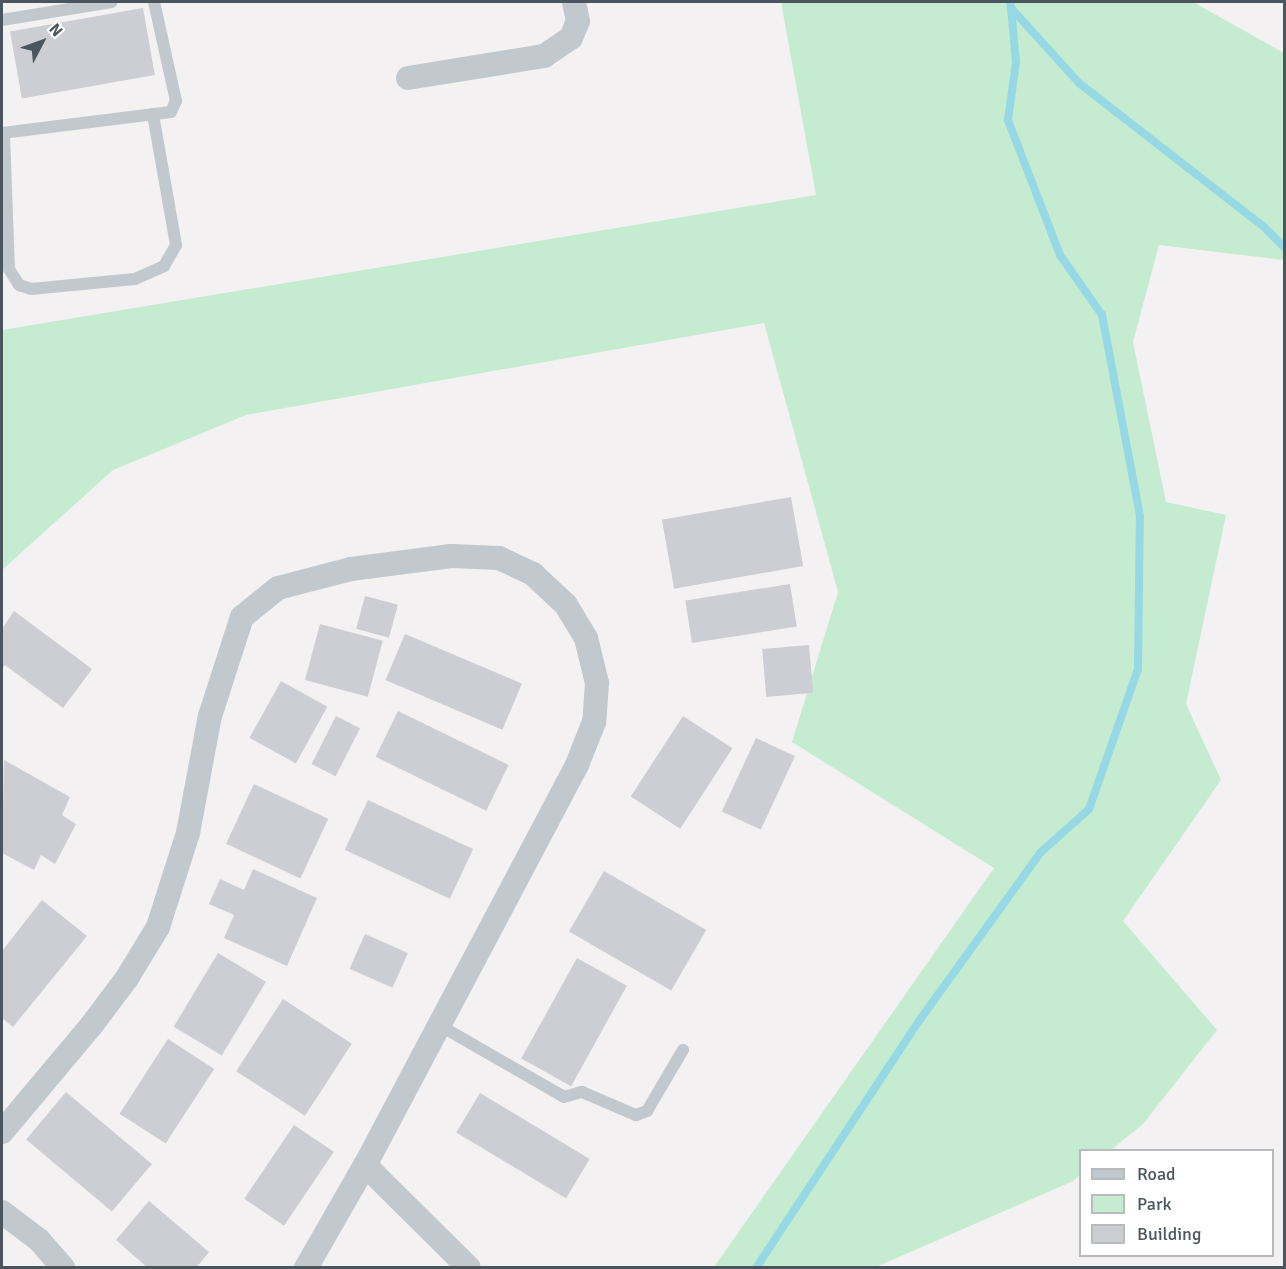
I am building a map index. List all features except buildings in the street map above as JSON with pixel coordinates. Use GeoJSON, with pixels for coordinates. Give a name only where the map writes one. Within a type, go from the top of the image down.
{"type":"FeatureCollection","features":[{"type":"Feature","properties":{"kind":"street"},"geometry":{"type":"LineString","coordinates":[[408,78],[544,56],[571,38],[578,21],[574,2]]}},
{"type":"Feature","properties":{"kind":"street"},"geometry":{"type":"LineString","coordinates":[[2,1132],[91,1026],[158,927],[188,833],[210,716],[242,617],[256,601],[278,588],[351,568],[451,556],[499,558],[532,574],[566,605],[586,638],[597,683],[594,722],[577,765],[365,1165],[306,1268]]}},
{"type":"Feature","properties":{"kind":"street"},"geometry":{"type":"LineString","coordinates":[[365,1165],[469,1268]]}},
{"type":"Feature","properties":{"kind":"street"},"geometry":{"type":"LineString","coordinates":[[2,1212],[39,1240],[63,1268]]}},
{"type":"Feature","properties":{"kind":"lane"},"geometry":{"type":"LineString","coordinates":[[2,20],[112,2]]}},
{"type":"Feature","properties":{"kind":"lane"},"geometry":{"type":"LineString","coordinates":[[153,114],[176,245],[164,266],[135,279],[31,289],[19,285],[9,269],[3,133],[153,114],[171,112],[176,101],[154,2]]}},
{"type":"Feature","properties":{"kind":"lane"},"geometry":{"type":"LineString","coordinates":[[439,1025],[564,1097],[582,1092],[636,1115],[647,1111],[683,1050]]}},
{"type":"Feature","properties":{"kind":"green space"},"geometry":{"type":"Polygon","coordinates":[[[781,2],[1193,2],[1284,53],[1284,260],[1159,245],[1133,342],[1166,502],[1226,515],[1186,704],[1221,780],[1123,921],[1217,1030],[1143,1124],[1112,1149],[1079,1149],[1079,1176],[1073,1181],[876,1267],[714,1267],[994,868],[792,742],[838,592],[764,323],[246,415],[113,470],[2,570],[2,330],[816,195],[781,2]]]}},
{"type":"Feature","properties":{"kind":"waterway"},"geometry":{"type":"LineString","coordinates":[[1010,2],[1011,8],[1079,83],[1263,226],[1284,247]]}},
{"type":"Feature","properties":{"kind":"waterway"},"geometry":{"type":"LineString","coordinates":[[756,1268],[919,1021],[1040,853],[1089,809],[1138,669],[1140,516],[1102,315],[1060,255],[1008,120],[1016,62],[1011,8]]}}]}
